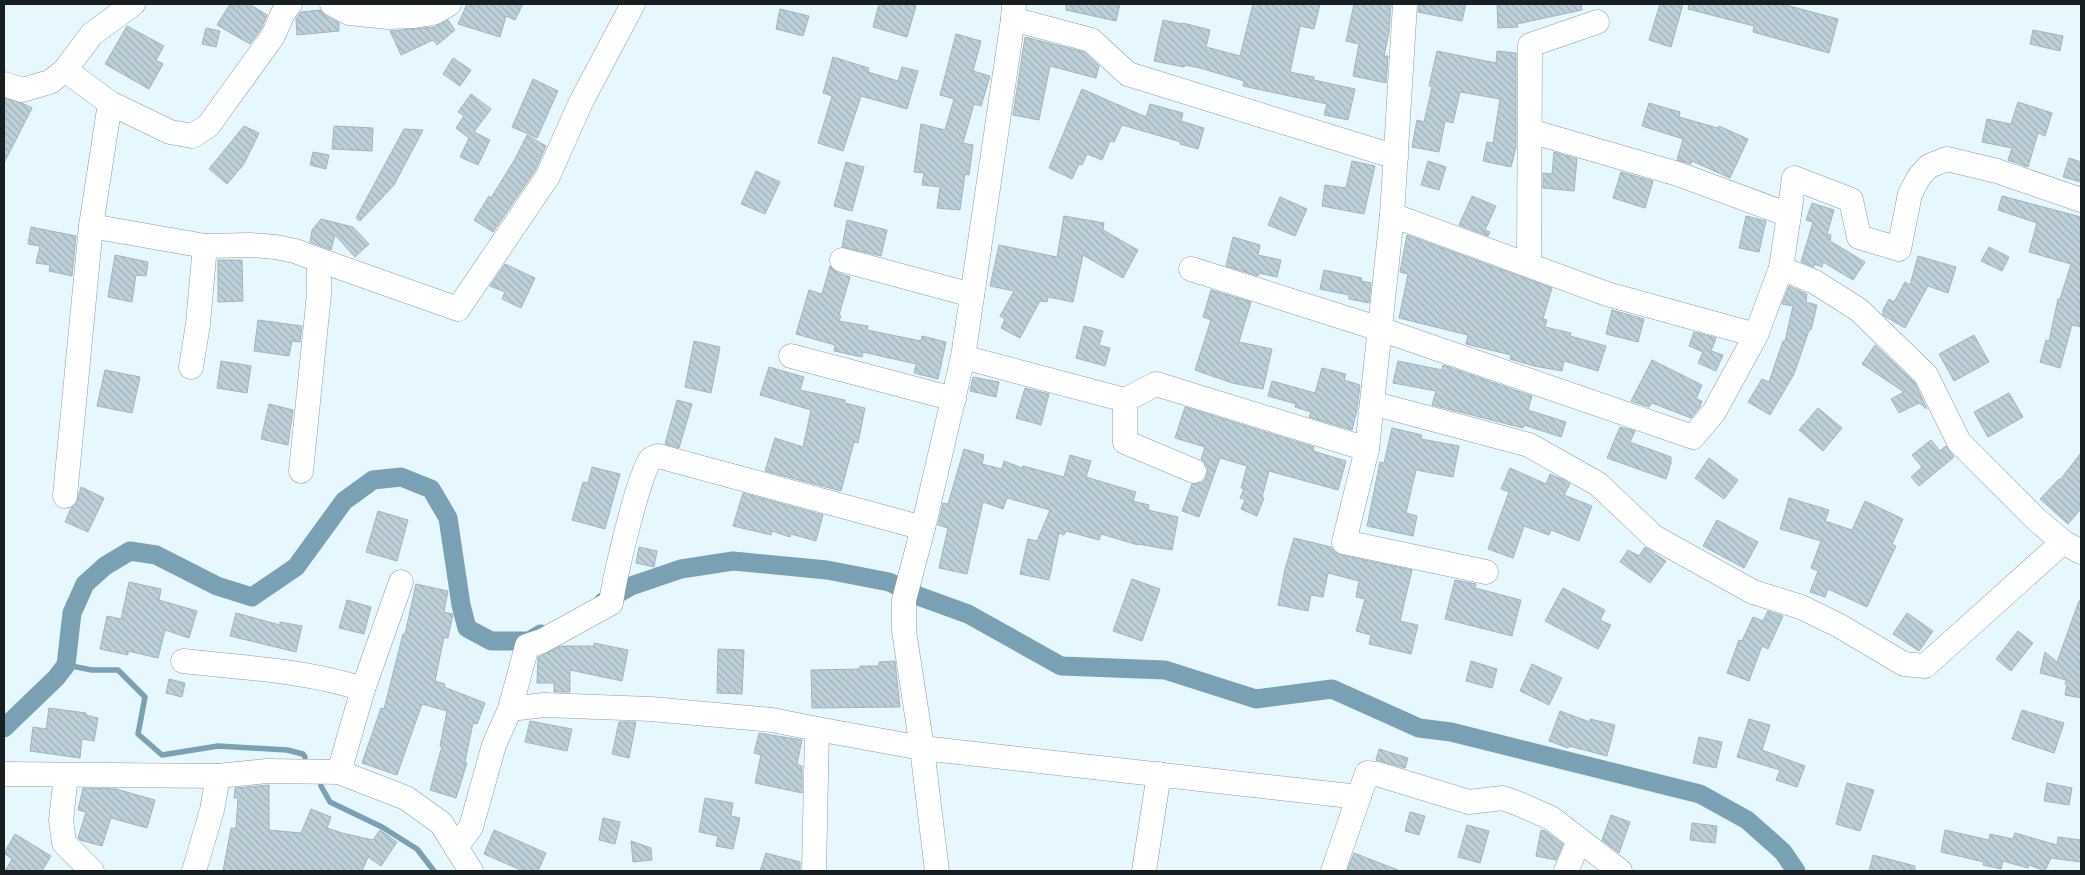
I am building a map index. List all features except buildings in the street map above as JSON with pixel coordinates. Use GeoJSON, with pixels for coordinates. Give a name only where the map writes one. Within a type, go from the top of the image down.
{"type":"FeatureCollection","features":[{"type":"Feature","properties":{"kind":"street"},"geometry":{"type":"LineString","coordinates":[[4,84],[22,90],[50,82],[65,70],[92,34],[132,4]]}},
{"type":"Feature","properties":{"kind":"street"},"geometry":{"type":"LineString","coordinates":[[65,70],[110,104],[170,132],[192,136],[208,126],[273,36],[283,13],[290,4]]}},
{"type":"Feature","properties":{"kind":"street"},"geometry":{"type":"LineString","coordinates":[[332,4],[349,13],[388,17],[433,13],[450,4]]}},
{"type":"Feature","properties":{"kind":"street"},"geometry":{"type":"LineString","coordinates":[[91,226],[205,246],[250,245],[295,251],[458,309],[548,176],[581,102],[633,4]]}},
{"type":"Feature","properties":{"kind":"street"},"geometry":{"type":"LineString","coordinates":[[1405,4],[1392,215],[1367,449],[1344,542],[1486,572]]}},
{"type":"Feature","properties":{"kind":"street"},"geometry":{"type":"LineString","coordinates":[[937,871],[922,748],[904,631],[904,600],[963,357],[1014,11],[1091,40],[1128,74],[1396,157]]}},
{"type":"Feature","properties":{"kind":"street"},"geometry":{"type":"LineString","coordinates":[[1529,264],[1530,45],[1597,22]]}},
{"type":"Feature","properties":{"kind":"street"},"geometry":{"type":"LineString","coordinates":[[65,496],[91,226],[110,104]]}},
{"type":"Feature","properties":{"kind":"street"},"geometry":{"type":"LineString","coordinates":[[1530,132],[1678,174],[1789,215]]}},
{"type":"Feature","properties":{"kind":"street"},"geometry":{"type":"LineString","coordinates":[[1190,269],[1380,329],[1693,436],[1714,412],[1756,335],[1781,268],[1794,178],[1851,200],[1859,237],[1899,249],[1910,194],[1919,177],[1929,166],[1947,159],[1997,172],[2081,200]]}},
{"type":"Feature","properties":{"kind":"street"},"geometry":{"type":"LineString","coordinates":[[1392,215],[1607,294],[1756,335]]}},
{"type":"Feature","properties":{"kind":"street"},"geometry":{"type":"LineString","coordinates":[[191,368],[198,324],[205,246]]}},
{"type":"Feature","properties":{"kind":"street"},"geometry":{"type":"LineString","coordinates":[[301,471],[319,294],[319,260]]}},
{"type":"Feature","properties":{"kind":"street"},"geometry":{"type":"LineString","coordinates":[[842,260],[972,295]]}},
{"type":"Feature","properties":{"kind":"street"},"geometry":{"type":"LineString","coordinates":[[1372,402],[1529,445],[1598,484],[1654,537],[1753,592],[1801,607],[1838,625],[1904,664],[1925,666],[2072,547],[2037,520],[1959,442],[1926,375],[1859,310],[1815,282],[1781,268]]}},
{"type":"Feature","properties":{"kind":"street"},"geometry":{"type":"LineString","coordinates":[[791,356],[954,399]]}},
{"type":"Feature","properties":{"kind":"street"},"geometry":{"type":"LineString","coordinates":[[963,357],[1126,400],[1156,384],[1367,449]]}},
{"type":"Feature","properties":{"kind":"street"},"geometry":{"type":"LineString","coordinates":[[1126,400],[1125,442],[1194,471]]}},
{"type":"Feature","properties":{"kind":"street"},"geometry":{"type":"LineString","coordinates":[[456,847],[471,827],[494,745],[510,709],[528,646],[542,641],[612,594],[635,500],[651,459],[658,456],[923,528]]}},
{"type":"Feature","properties":{"kind":"street"},"geometry":{"type":"LineString","coordinates":[[339,772],[363,689],[401,582]]}},
{"type":"Feature","properties":{"kind":"street"},"geometry":{"type":"LineString","coordinates":[[183,661],[292,672],[331,679],[363,689]]}},
{"type":"Feature","properties":{"kind":"street"},"geometry":{"type":"LineString","coordinates":[[510,709],[544,705],[651,709],[772,720],[922,748],[1359,796]]}},
{"type":"Feature","properties":{"kind":"street"},"geometry":{"type":"LineString","coordinates":[[814,871],[817,729]]}},
{"type":"Feature","properties":{"kind":"street"},"geometry":{"type":"LineString","coordinates":[[4,774],[218,776],[267,771],[339,772],[406,798],[441,823],[471,871]]}},
{"type":"Feature","properties":{"kind":"street"},"geometry":{"type":"LineString","coordinates":[[1333,871],[1367,773],[1378,774],[1469,802],[1503,798],[1550,818],[1570,831],[1579,842],[1620,871]]}},
{"type":"Feature","properties":{"kind":"street"},"geometry":{"type":"LineString","coordinates":[[1144,871],[1159,774]]}},
{"type":"Feature","properties":{"kind":"street"},"geometry":{"type":"LineString","coordinates":[[66,776],[61,820],[64,843],[92,871]]}},
{"type":"Feature","properties":{"kind":"street"},"geometry":{"type":"LineString","coordinates":[[194,871],[212,810],[218,776]]}},
{"type":"Feature","properties":{"kind":"street"},"geometry":{"type":"LineString","coordinates":[[1566,871],[1579,842]]}},
{"type":"Feature","properties":{"kind":"waterway"},"geometry":{"type":"LineString","coordinates":[[4,728],[56,678],[66,665],[72,613],[85,584],[105,566],[130,551],[156,555],[217,586],[252,597],[296,567],[344,501],[373,480],[401,477],[431,489],[448,518],[461,605],[467,628],[491,641],[529,641],[541,634]]}},
{"type":"Feature","properties":{"kind":"waterway"},"geometry":{"type":"LineString","coordinates":[[603,602],[631,586],[681,569],[733,561],[827,570],[889,582],[921,597],[968,614],[1061,666],[1165,670],[1256,699],[1332,689],[1419,728],[1451,732],[1700,794],[1747,820],[1783,852],[1796,871]]}},
{"type":"Feature","properties":{"kind":"waterway"},"geometry":{"type":"LineString","coordinates":[[66,665],[92,670],[118,670],[145,697],[138,734],[162,755],[218,746],[287,750],[303,754],[305,757]]}},
{"type":"Feature","properties":{"kind":"waterway"},"geometry":{"type":"LineString","coordinates":[[321,786],[330,802],[382,827],[417,849],[434,871]]}}]}
